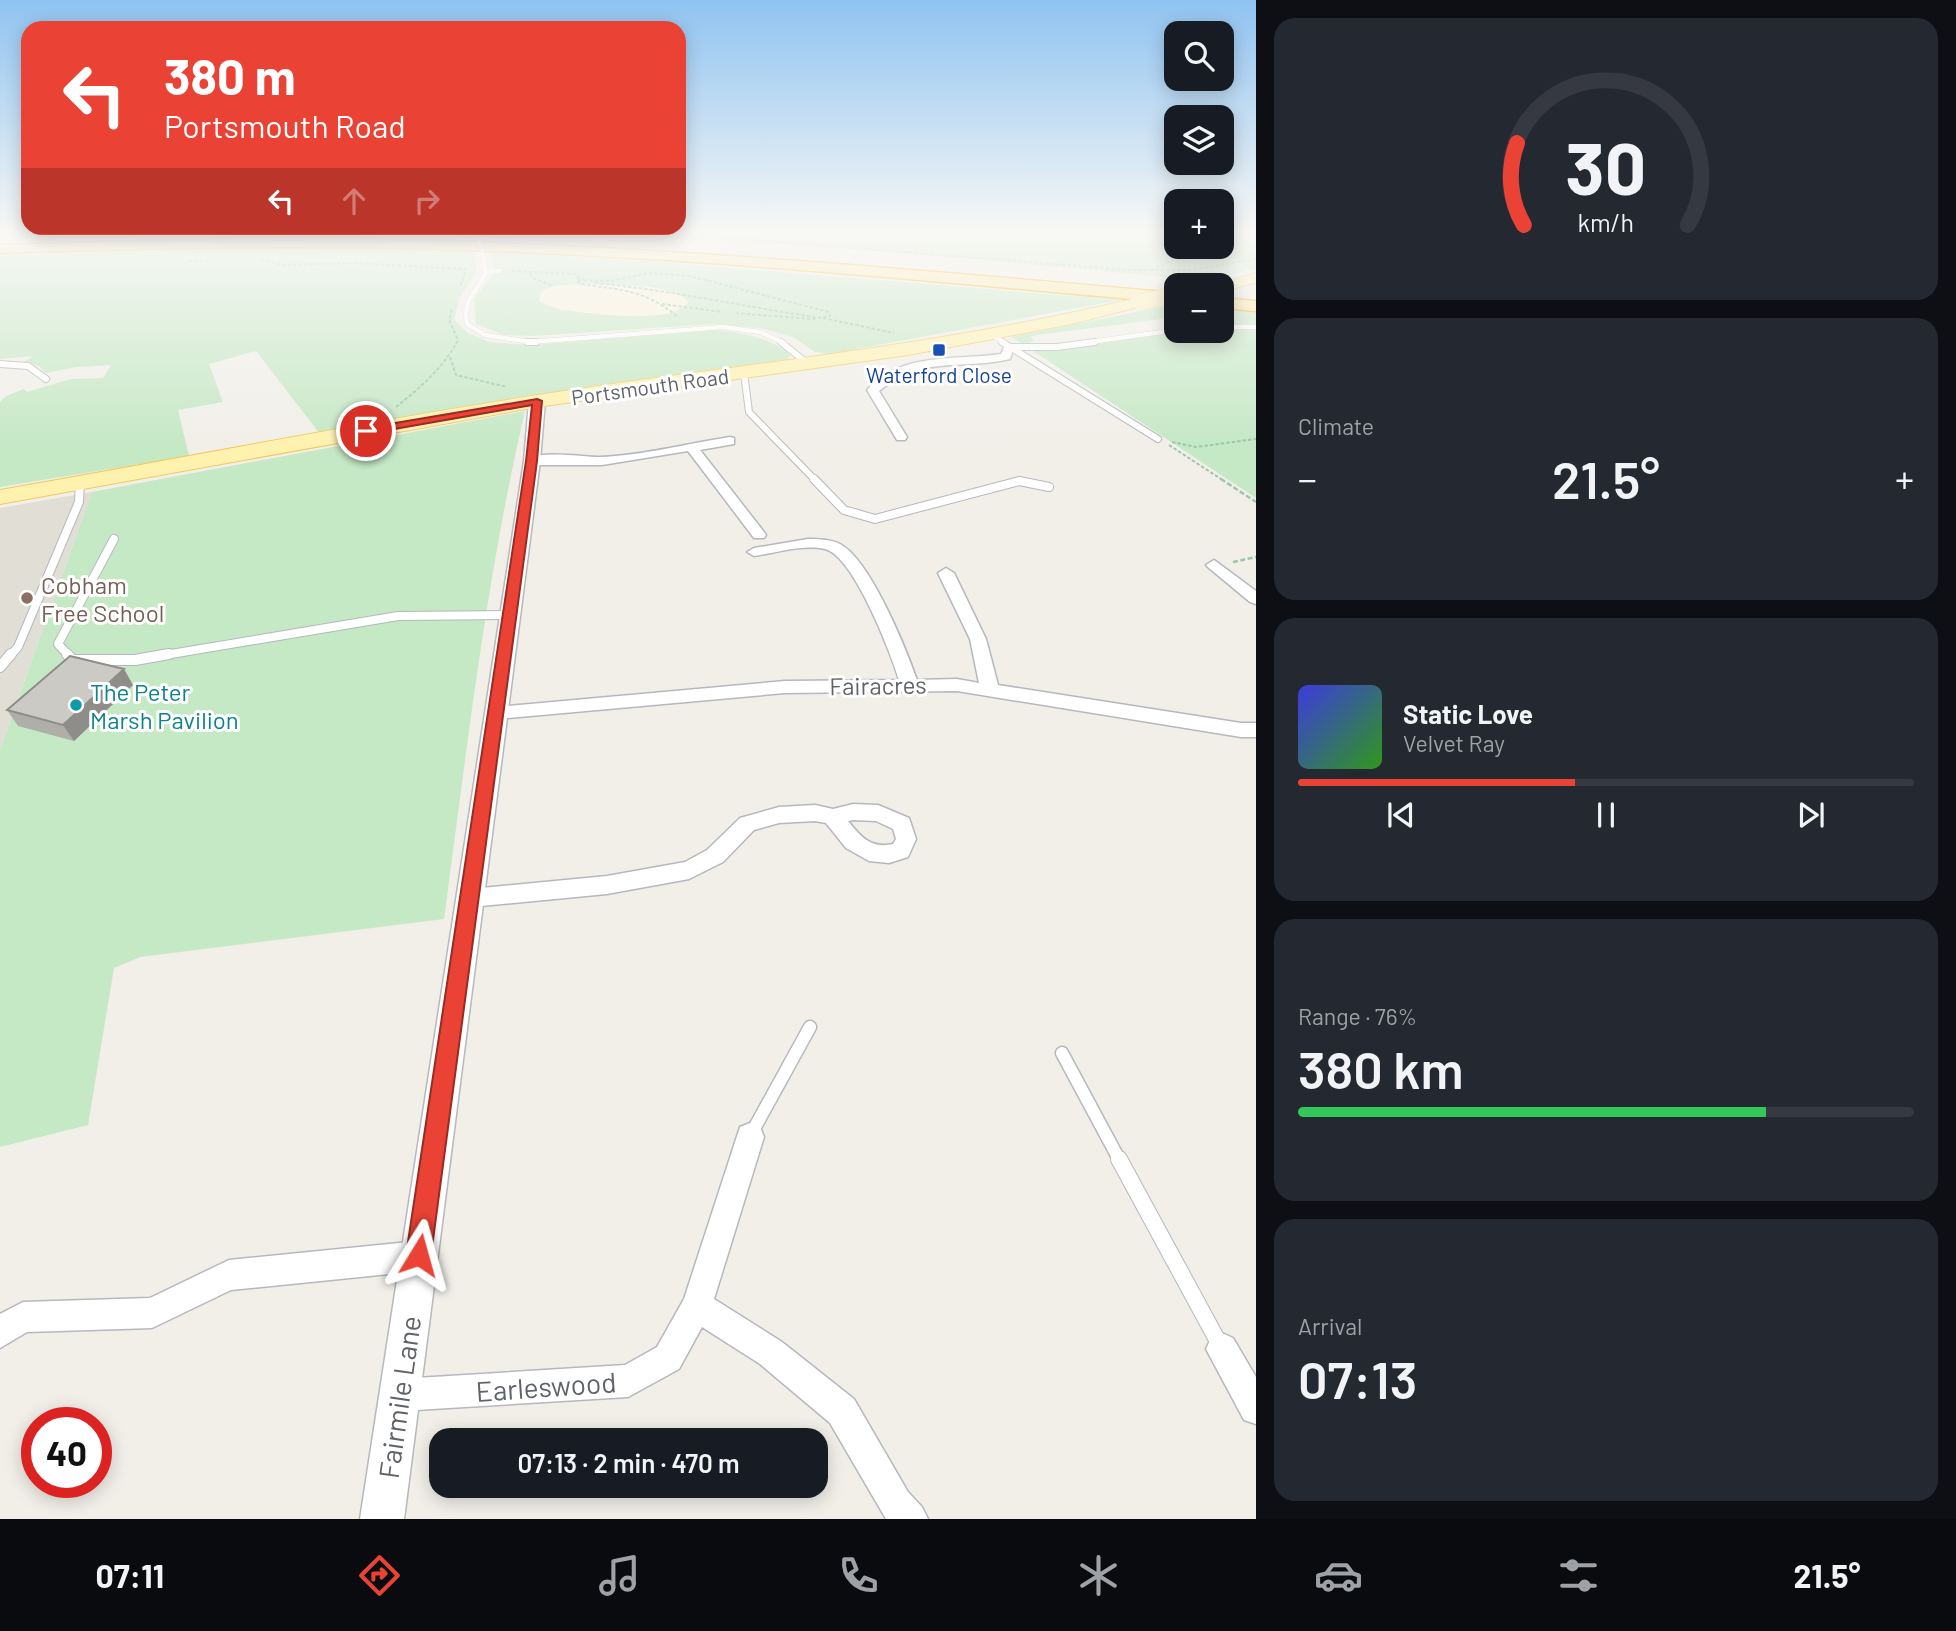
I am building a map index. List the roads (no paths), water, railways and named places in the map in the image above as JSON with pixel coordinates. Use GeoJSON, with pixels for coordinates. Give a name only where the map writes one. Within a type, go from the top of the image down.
{"type":"FeatureCollection","features":[{"type":"Feature","properties":{"kind":"main road","name":"Portsmouth Road"},"geometry":{"type":"LineString","coordinates":[[0,497],[537,401],[808,364],[992,335],[1127,305]]}},
{"type":"Feature","properties":{"kind":"street"},"geometry":{"type":"LineString","coordinates":[[901,437],[873,390],[888,375],[903,367],[926,362],[1006,357],[1009,347]]}},
{"type":"Feature","properties":{"kind":"street","name":"Fairmile Lane"},"geometry":{"type":"LineString","coordinates":[[382,1519],[532,461],[537,401]]}},
{"type":"Feature","properties":{"kind":"street"},"geometry":{"type":"LineString","coordinates":[[532,461],[602,461],[730,440]]}},
{"type":"Feature","properties":{"kind":"street"},"geometry":{"type":"LineString","coordinates":[[691,447],[759,535]]}},
{"type":"Feature","properties":{"kind":"street"},"geometry":{"type":"LineString","coordinates":[[754,552],[831,539],[852,562],[901,654],[910,685]]}},
{"type":"Feature","properties":{"kind":"street"},"geometry":{"type":"LineString","coordinates":[[1214,565],[1256,600]]}},
{"type":"Feature","properties":{"kind":"street"},"geometry":{"type":"LineString","coordinates":[[946,573],[978,639],[990,691]]}},
{"type":"Feature","properties":{"kind":"street","name":"Fairacres"},"geometry":{"type":"LineString","coordinates":[[497,713],[785,687],[957,685],[1241,730],[1256,730]]}},
{"type":"Feature","properties":{"kind":"street"},"geometry":{"type":"LineString","coordinates":[[471,898],[607,885],[689,870],[715,856],[747,824],[779,814],[815,813],[832,817]]}},
{"type":"Feature","properties":{"kind":"street","name":"Earleswood"},"geometry":{"type":"LineString","coordinates":[[400,1395],[628,1381],[668,1358],[697,1306],[750,1137]]}},
{"type":"Feature","properties":{"kind":"street"},"geometry":{"type":"LineString","coordinates":[[0,1332],[23,1317],[152,1313],[229,1276],[419,1255]]}},
{"type":"Feature","properties":{"kind":"street"},"geometry":{"type":"LineString","coordinates":[[697,1306],[771,1353],[842,1411],[896,1504],[910,1519]]}},
{"type":"Feature","properties":{"kind":"street"},"geometry":{"type":"LineString","coordinates":[[1222,1349],[1256,1408]]}},
{"type":"Feature","properties":{"kind":"lane"},"geometry":{"type":"LineString","coordinates":[[467,305],[467,324],[485,335],[530,342],[699,329],[748,329],[764,332],[791,345],[808,364]]}},
{"type":"Feature","properties":{"kind":"lane"},"geometry":{"type":"LineString","coordinates":[[1234,327],[1256,327]]}},
{"type":"Feature","properties":{"kind":"lane"},"geometry":{"type":"LineString","coordinates":[[1009,347],[1039,343],[1056,347],[1164,332]]}},
{"type":"Feature","properties":{"kind":"lane"},"geometry":{"type":"LineString","coordinates":[[992,335],[1158,439]]}},
{"type":"Feature","properties":{"kind":"lane"},"geometry":{"type":"LineString","coordinates":[[0,364],[28,366],[46,379]]}},
{"type":"Feature","properties":{"kind":"lane"},"geometry":{"type":"LineString","coordinates":[[744,373],[749,412],[844,510],[875,519],[1019,481],[1049,487]]}},
{"type":"Feature","properties":{"kind":"lane"},"geometry":{"type":"LineString","coordinates":[[0,667],[18,647],[79,502],[80,483]]}},
{"type":"Feature","properties":{"kind":"lane"},"geometry":{"type":"LineString","coordinates":[[114,539],[58,644],[72,660],[135,660],[398,616],[429,613],[463,616],[510,615]]}},
{"type":"Feature","properties":{"kind":"lane"},"geometry":{"type":"LineString","coordinates":[[750,1137],[810,1027]]}},
{"type":"Feature","properties":{"kind":"lane"},"geometry":{"type":"LineString","coordinates":[[1062,1053],[1222,1349]]}},
{"type":"Feature","properties":{"kind":"place","name":"Waterford Close"},"geometry":{"type":"Point","coordinates":[939,350]}},
{"type":"Feature","properties":{"kind":"place","name":"Cobham Free School"},"geometry":{"type":"Point","coordinates":[27,598]}},
{"type":"Feature","properties":{"kind":"place","name":"The Peter Marsh Pavilion"},"geometry":{"type":"Point","coordinates":[76,705]}}]}
